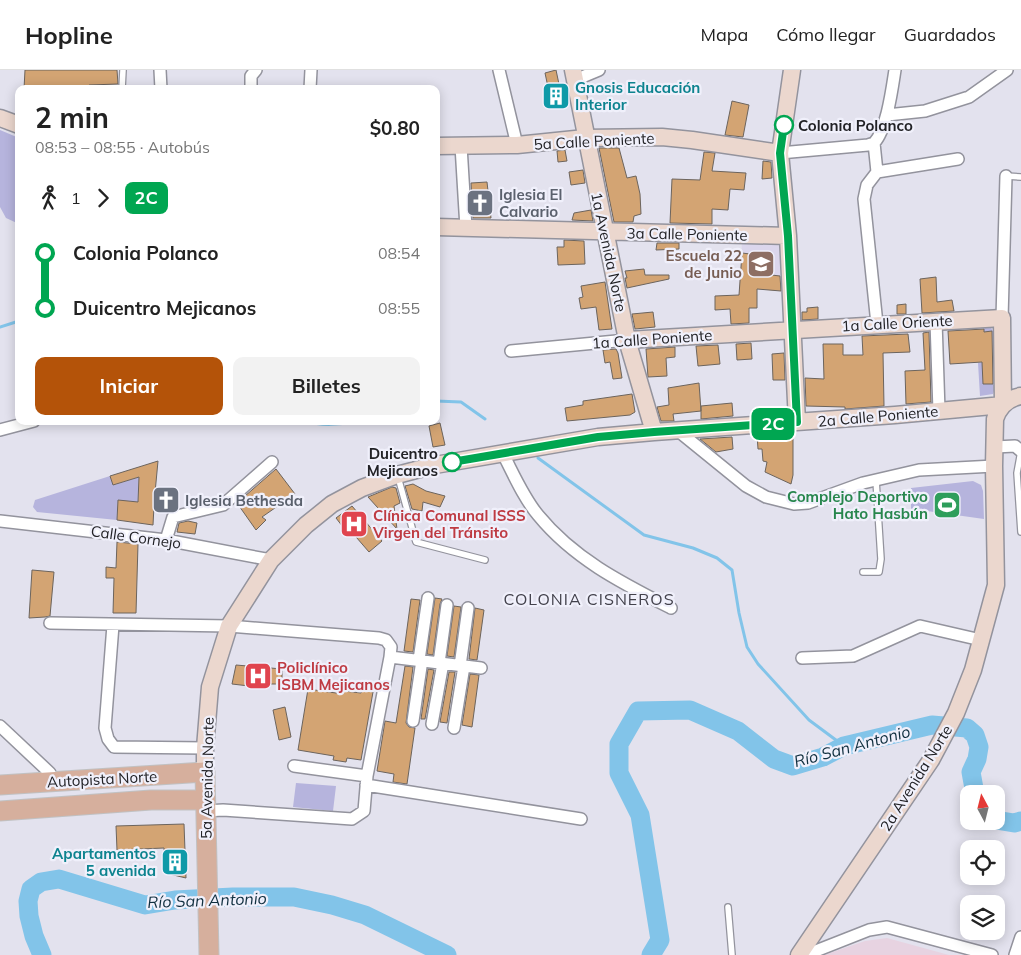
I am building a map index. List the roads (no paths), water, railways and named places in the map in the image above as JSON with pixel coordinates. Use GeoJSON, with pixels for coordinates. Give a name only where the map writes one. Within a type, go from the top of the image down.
{"type":"FeatureCollection","features":[{"type":"Feature","properties":{"kind":"main road"},"geometry":{"type":"LineString","coordinates":[[792,70],[780,153],[788,236],[797,422]]}},
{"type":"Feature","properties":{"kind":"main road","name":"1a Avenida Norte"},"geometry":{"type":"LineString","coordinates":[[574,75],[606,232],[617,264],[627,340],[654,432]]}},
{"type":"Feature","properties":{"kind":"main road"},"geometry":{"type":"LineString","coordinates":[[0,118],[15,124]]}},
{"type":"Feature","properties":{"kind":"main road","name":"5a Calle Poniente"},"geometry":{"type":"LineString","coordinates":[[440,146],[517,146],[586,138],[662,137],[780,153]]}},
{"type":"Feature","properties":{"kind":"main road","name":"3a Calle Poniente"},"geometry":{"type":"LineString","coordinates":[[440,227],[710,237],[788,236]]}},
{"type":"Feature","properties":{"kind":"main road","name":"1a Calle Oriente"},"geometry":{"type":"LineString","coordinates":[[792,329],[1002,318]]}},
{"type":"Feature","properties":{"kind":"main road","name":"2a Avenida Norte"},"geometry":{"type":"LineString","coordinates":[[800,954],[925,769],[940,744],[974,670],[996,585],[995,419],[1003,405],[1002,318]]}},
{"type":"Feature","properties":{"kind":"main road","name":"1a Calle Poniente"},"geometry":{"type":"LineString","coordinates":[[627,340],[792,329]]}},
{"type":"Feature","properties":{"kind":"main road"},"geometry":{"type":"LineString","coordinates":[[1003,405],[1013,397],[1021,396]]}},
{"type":"Feature","properties":{"kind":"main road","name":"2a Calle Poniente"},"geometry":{"type":"LineString","coordinates":[[397,475],[434,465],[502,452],[598,437],[797,422],[895,412],[939,411],[968,406],[1003,405]]}},
{"type":"Feature","properties":{"kind":"main road","name":"5a Avenida Norte"},"geometry":{"type":"LineString","coordinates":[[209,955],[205,748],[210,687],[229,626],[271,560],[306,525],[332,504],[362,488],[397,475]]}},
{"type":"Feature","properties":{"kind":"main road","name":"Autopista Norte"},"geometry":{"type":"LineString","coordinates":[[0,785],[205,772]]}},
{"type":"Feature","properties":{"kind":"main road","name":"Autopista Norte"},"geometry":{"type":"LineString","coordinates":[[0,811],[151,800],[205,805]]}},
{"type":"Feature","properties":{"kind":"street"},"geometry":{"type":"LineString","coordinates":[[160,70],[161,85]]}},
{"type":"Feature","properties":{"kind":"street"},"geometry":{"type":"LineString","coordinates":[[251,85],[251,76],[256,70]]}},
{"type":"Feature","properties":{"kind":"street"},"geometry":{"type":"LineString","coordinates":[[310,85],[311,70]]}},
{"type":"Feature","properties":{"kind":"street"},"geometry":{"type":"LineString","coordinates":[[499,70],[517,146]]}},
{"type":"Feature","properties":{"kind":"street"},"geometry":{"type":"LineString","coordinates":[[574,75],[599,70]]}},
{"type":"Feature","properties":{"kind":"street"},"geometry":{"type":"LineString","coordinates":[[780,153],[874,143],[878,139],[887,115],[895,70]]}},
{"type":"Feature","properties":{"kind":"street"},"geometry":{"type":"LineString","coordinates":[[887,115],[925,111],[969,97],[1008,70]]}},
{"type":"Feature","properties":{"kind":"street"},"geometry":{"type":"LineString","coordinates":[[874,143],[877,172]]}},
{"type":"Feature","properties":{"kind":"street"},"geometry":{"type":"LineString","coordinates":[[461,146],[466,228]]}},
{"type":"Feature","properties":{"kind":"street"},"geometry":{"type":"LineString","coordinates":[[877,324],[864,199],[867,185],[877,172],[958,159]]}},
{"type":"Feature","properties":{"kind":"street"},"geometry":{"type":"LineString","coordinates":[[1002,318],[1006,176]]}},
{"type":"Feature","properties":{"kind":"street"},"geometry":{"type":"LineString","coordinates":[[936,321],[939,411]]}},
{"type":"Feature","properties":{"kind":"street","name":"1a Calle Poniente"},"geometry":{"type":"LineString","coordinates":[[511,352],[627,340]]}},
{"type":"Feature","properties":{"kind":"street"},"geometry":{"type":"LineString","coordinates":[[0,430],[19,425]]}},
{"type":"Feature","properties":{"kind":"street"},"geometry":{"type":"LineString","coordinates":[[677,430],[746,486],[766,496],[794,504],[808,503],[876,480],[919,470],[994,466]]}},
{"type":"Feature","properties":{"kind":"street"},"geometry":{"type":"LineString","coordinates":[[995,447],[1015,446],[1021,450]]}},
{"type":"Feature","properties":{"kind":"street"},"geometry":{"type":"LineString","coordinates":[[502,452],[529,502],[555,533],[579,554],[612,578],[671,608]]}},
{"type":"Feature","properties":{"kind":"street"},"geometry":{"type":"LineString","coordinates":[[166,540],[172,517],[222,505],[272,462]]}},
{"type":"Feature","properties":{"kind":"street","name":"Calle Cornejo"},"geometry":{"type":"LineString","coordinates":[[0,522],[166,540],[271,560]]}},
{"type":"Feature","properties":{"kind":"street"},"geometry":{"type":"LineString","coordinates":[[413,721],[428,598]]}},
{"type":"Feature","properties":{"kind":"street"},"geometry":{"type":"LineString","coordinates":[[432,724],[447,605]]}},
{"type":"Feature","properties":{"kind":"street"},"geometry":{"type":"LineString","coordinates":[[454,728],[468,608]]}},
{"type":"Feature","properties":{"kind":"street"},"geometry":{"type":"LineString","coordinates":[[50,623],[229,626],[386,640],[391,647],[390,656],[367,780],[364,811],[352,818],[224,810],[205,805]]}},
{"type":"Feature","properties":{"kind":"street"},"geometry":{"type":"LineString","coordinates":[[113,625],[105,728],[108,739],[114,747],[205,748]]}},
{"type":"Feature","properties":{"kind":"street"},"geometry":{"type":"LineString","coordinates":[[802,658],[853,656],[920,626],[981,640]]}},
{"type":"Feature","properties":{"kind":"street"},"geometry":{"type":"LineString","coordinates":[[390,656],[481,668]]}},
{"type":"Feature","properties":{"kind":"street"},"geometry":{"type":"LineString","coordinates":[[0,726],[50,773],[50,781]]}},
{"type":"Feature","properties":{"kind":"street"},"geometry":{"type":"LineString","coordinates":[[294,766],[581,819]]}},
{"type":"Feature","properties":{"kind":"street"},"geometry":{"type":"LineString","coordinates":[[800,954],[813,952],[869,930],[887,927],[992,955]]}},
{"type":"Feature","properties":{"kind":"street"},"geometry":{"type":"LineString","coordinates":[[1015,955],[1021,937]]}},
{"type":"Feature","properties":{"kind":"lane"},"geometry":{"type":"LineString","coordinates":[[122,85],[123,70]]}},
{"type":"Feature","properties":{"kind":"lane"},"geometry":{"type":"LineString","coordinates":[[1006,176],[1021,177]]}},
{"type":"Feature","properties":{"kind":"lane"},"geometry":{"type":"LineString","coordinates":[[1021,450],[1017,472],[1021,532]]}},
{"type":"Feature","properties":{"kind":"lane"},"geometry":{"type":"LineString","coordinates":[[397,475],[416,542],[485,560]]}},
{"type":"Feature","properties":{"kind":"lane"},"geometry":{"type":"LineString","coordinates":[[863,572],[880,572],[881,559],[876,480]]}},
{"type":"Feature","properties":{"kind":"lane"},"geometry":{"type":"LineString","coordinates":[[728,907],[732,955]]}},
{"type":"Feature","properties":{"kind":"waterway"},"geometry":{"type":"LineString","coordinates":[[0,327],[15,322]]}},
{"type":"Feature","properties":{"kind":"waterway"},"geometry":{"type":"LineString","coordinates":[[440,401],[461,402],[485,419]]}},
{"type":"Feature","properties":{"kind":"waterway"},"geometry":{"type":"LineString","coordinates":[[538,458],[644,535],[693,548],[717,558],[732,570],[747,647],[758,664],[809,720],[844,746]]}},
{"type":"Feature","properties":{"kind":"waterway","name":"Río San Antonio"},"geometry":{"type":"LineString","coordinates":[[651,955],[660,940],[640,815],[619,773],[619,744],[638,711],[690,710],[738,731],[774,759],[793,766],[823,757],[844,746],[932,725],[967,728],[975,735],[979,747],[977,759],[971,772],[973,785]]}},
{"type":"Feature","properties":{"kind":"waterway","name":"Río San Antonio"},"geometry":{"type":"LineString","coordinates":[[1005,822],[1014,823],[1021,821]]}},
{"type":"Feature","properties":{"kind":"waterway","name":"Río San Antonio"},"geometry":{"type":"LineString","coordinates":[[42,955],[34,936],[29,916],[28,901],[31,889],[41,882],[59,879],[145,905],[175,900],[233,897],[294,897],[332,905],[365,915],[447,955]]}},
{"type":"Feature","properties":{"kind":"place","name":"Gnosis Educación Interior"},"geometry":{"type":"Point","coordinates":[556,96]}},
{"type":"Feature","properties":{"kind":"place","name":"Colonia Polanco"},"geometry":{"type":"Point","coordinates":[784,125]}},
{"type":"Feature","properties":{"kind":"place","name":"Iglesia El Calvario"},"geometry":{"type":"Point","coordinates":[480,203]}},
{"type":"Feature","properties":{"kind":"place","name":"Escuela 22 de Junio"},"geometry":{"type":"Point","coordinates":[761,264]}},
{"type":"Feature","properties":{"kind":"place","name":"Duicentro Mejicanos"},"geometry":{"type":"Point","coordinates":[452,462]}},
{"type":"Feature","properties":{"kind":"place","name":"Iglesia Bethesda"},"geometry":{"type":"Point","coordinates":[166,500]}},
{"type":"Feature","properties":{"kind":"place","name":"Complejo Deportivo Hato Hasbún"},"geometry":{"type":"Point","coordinates":[947,505]}},
{"type":"Feature","properties":{"kind":"place","name":"Clínica Comunal ISSS Virgen del Tránsito"},"geometry":{"type":"Point","coordinates":[354,524]}},
{"type":"Feature","properties":{"kind":"place","name":"Policlínico ISBM Mejicanos"},"geometry":{"type":"Point","coordinates":[258,676]}},
{"type":"Feature","properties":{"kind":"place","name":"Apartamentos 5 avenida"},"geometry":{"type":"Point","coordinates":[175,862]}},
{"type":"Feature","properties":{"kind":"district","name":"COLONIA CISNEROS"},"geometry":{"type":"Point","coordinates":[589,599]}}]}
